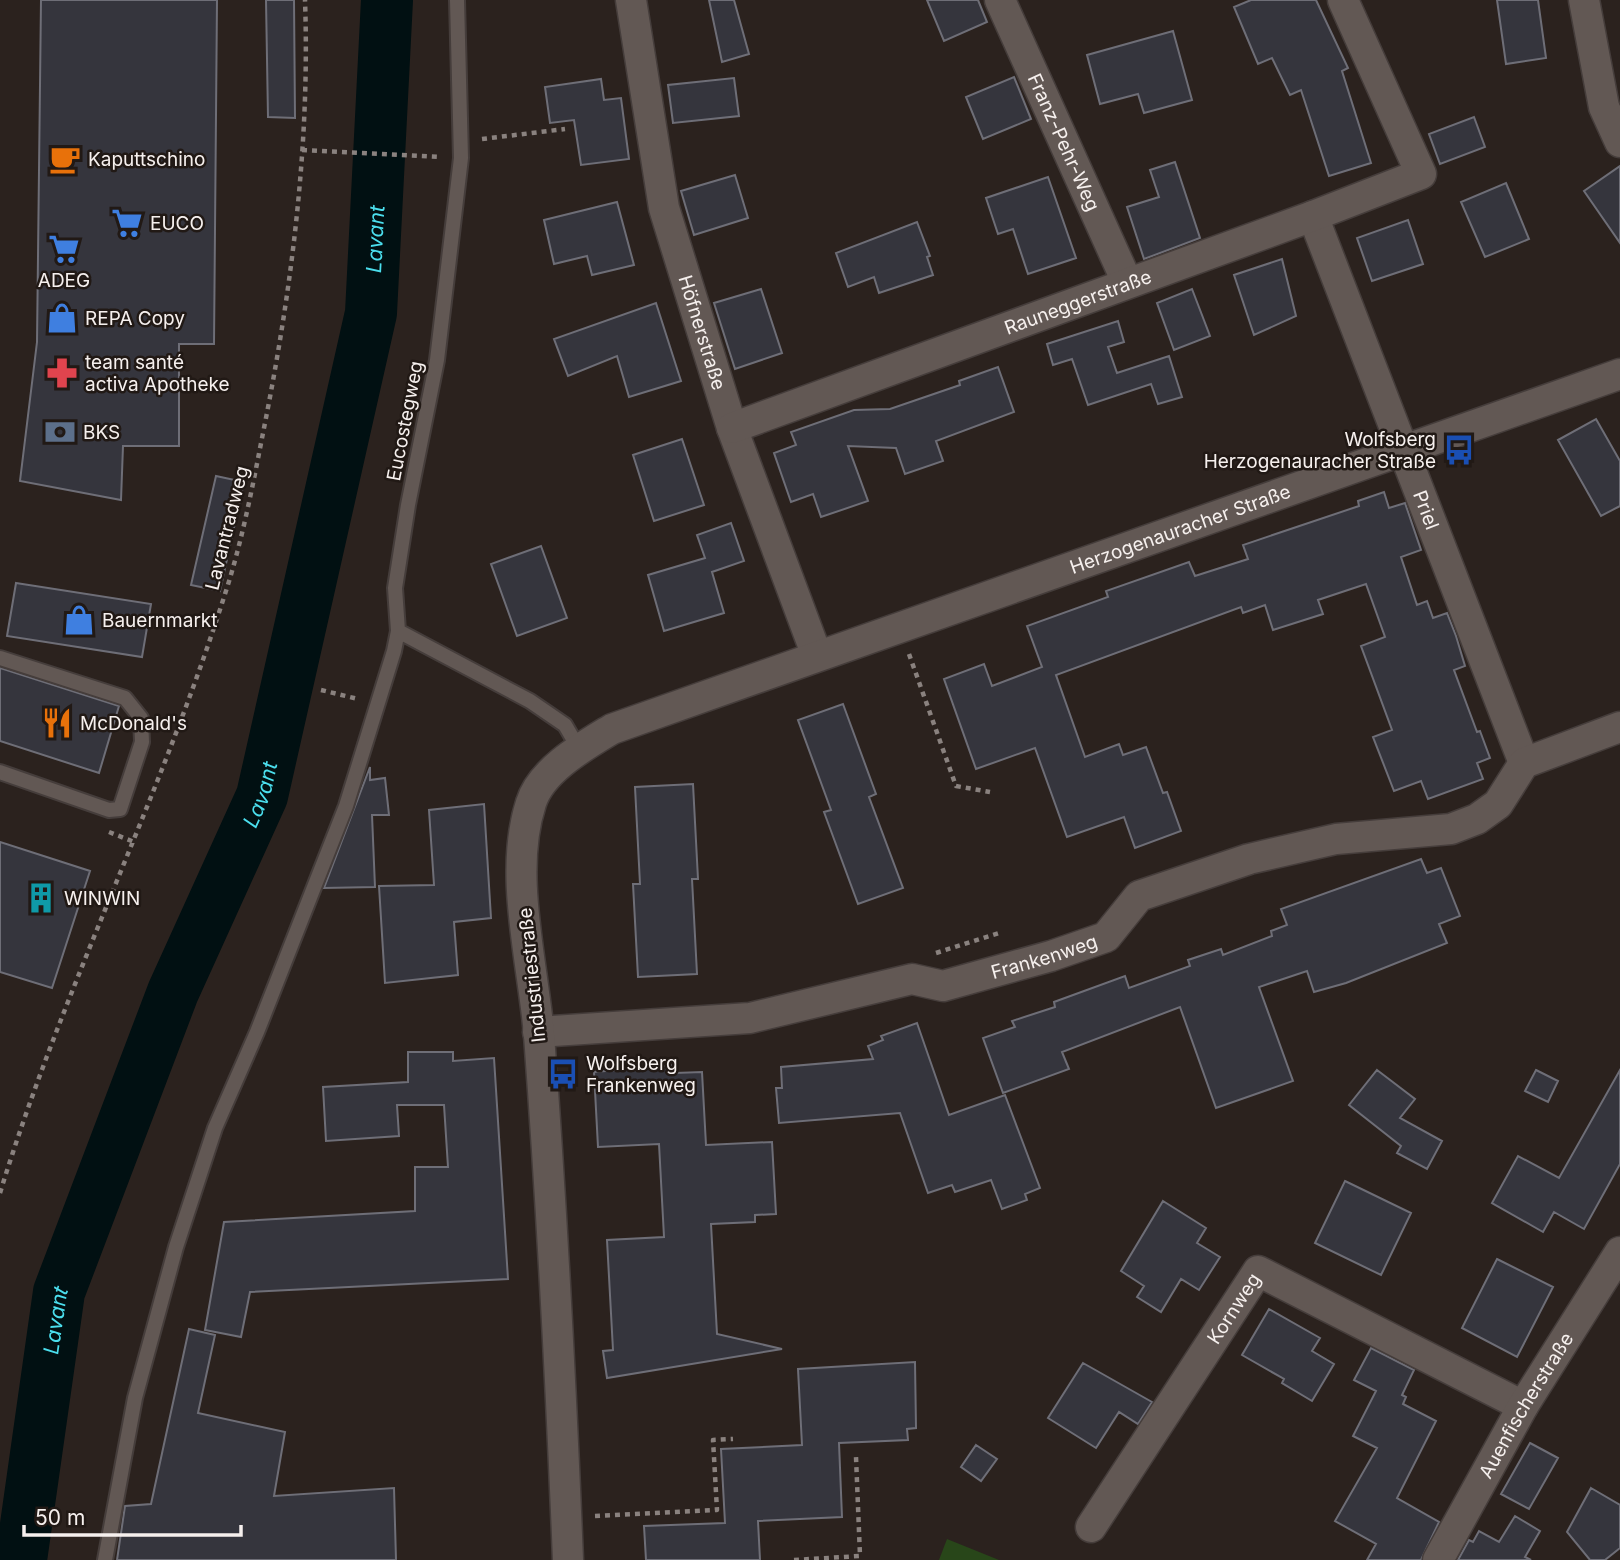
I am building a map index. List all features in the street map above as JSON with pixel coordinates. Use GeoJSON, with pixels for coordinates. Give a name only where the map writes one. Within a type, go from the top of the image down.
{"type":"FeatureCollection","features":[{"type":"Feature","properties":{"kind":"street","name":"Höfnerstraße"},"geometry":{"type":"LineString","coordinates":[[631,0],[664,208],[732,428],[817,656]]}},
{"type":"Feature","properties":{"kind":"street","name":"Franz-Pehr-Weg"},"geometry":{"type":"LineString","coordinates":[[1000,0],[1127,282]]}},
{"type":"Feature","properties":{"kind":"street","name":"Rauneggerstraße"},"geometry":{"type":"LineString","coordinates":[[732,428],[1421,174],[1343,0]]}},
{"type":"Feature","properties":{"kind":"street"},"geometry":{"type":"LineString","coordinates":[[1584,0],[1604,107],[1620,142]]}},
{"type":"Feature","properties":{"kind":"street","name":"Priel"},"geometry":{"type":"LineString","coordinates":[[1313,216],[1524,763]]}},
{"type":"Feature","properties":{"kind":"street","name":"Herzogenauracher Straße"},"geometry":{"type":"LineString","coordinates":[[817,656],[1620,374]]}},
{"type":"Feature","properties":{"kind":"street","name":"Industriestraße"},"geometry":{"type":"LineString","coordinates":[[568,1560],[538,1032],[525,938],[524,829],[531,800],[541,784],[579,748],[612,729],[817,656]]}},
{"type":"Feature","properties":{"kind":"street"},"geometry":{"type":"LineString","coordinates":[[1524,763],[1620,727]]}},
{"type":"Feature","properties":{"kind":"street","name":"Frankenweg"},"geometry":{"type":"LineString","coordinates":[[538,1032],[751,1018],[912,979],[943,986],[1107,937],[1139,896],[1249,859],[1336,839],[1451,829],[1477,819],[1498,804],[1524,763]]}},
{"type":"Feature","properties":{"kind":"street","name":"Auenfischerstraße"},"geometry":{"type":"LineString","coordinates":[[1438,1560],[1523,1406],[1620,1252]]}},
{"type":"Feature","properties":{"kind":"street","name":"Kornweg"},"geometry":{"type":"LineString","coordinates":[[1091,1527],[1258,1270],[1523,1406]]}},
{"type":"Feature","properties":{"kind":"lane","name":"Eucostegweg"},"geometry":{"type":"LineString","coordinates":[[106,1560],[132,1410],[176,1247],[215,1128],[257,1032],[346,806],[398,631],[396,589],[408,505],[437,360],[461,158],[457,0]]}},
{"type":"Feature","properties":{"kind":"lane"},"geometry":{"type":"LineString","coordinates":[[398,631],[530,701],[565,726],[579,748]]}},
{"type":"Feature","properties":{"kind":"lane"},"geometry":{"type":"LineString","coordinates":[[0,658],[125,698],[141,718],[142,742],[120,809],[109,810],[0,772]]}},
{"type":"Feature","properties":{"kind":"path","name":"Lavantradweg"},"geometry":{"type":"LineString","coordinates":[[0,1193],[19,1130],[134,842],[225,596],[255,474],[283,335],[302,150],[305,0]]}},
{"type":"Feature","properties":{"kind":"path"},"geometry":{"type":"LineString","coordinates":[[460,142],[565,129]]}},
{"type":"Feature","properties":{"kind":"path"},"geometry":{"type":"LineString","coordinates":[[302,150],[461,158]]}},
{"type":"Feature","properties":{"kind":"path"},"geometry":{"type":"LineString","coordinates":[[900,628],[956,786],[990,792]]}},
{"type":"Feature","properties":{"kind":"path"},"geometry":{"type":"LineString","coordinates":[[321,690],[376,702]]}},
{"type":"Feature","properties":{"kind":"path"},"geometry":{"type":"LineString","coordinates":[[103,828],[134,842]]}},
{"type":"Feature","properties":{"kind":"path"},"geometry":{"type":"LineString","coordinates":[[912,979],[919,959],[999,933]]}},
{"type":"Feature","properties":{"kind":"path"},"geometry":{"type":"LineString","coordinates":[[566,1517],[716,1510],[713,1440],[733,1439]]}},
{"type":"Feature","properties":{"kind":"path"},"geometry":{"type":"LineString","coordinates":[[794,1560],[860,1556],[856,1457]]}},
{"type":"Feature","properties":{"kind":"green space"},"geometry":{"type":"Polygon","coordinates":[[[947,1539],[999,1560],[939,1560],[947,1539]]]}},
{"type":"Feature","properties":{"kind":"building","name":"EUCO"},"geometry":{"type":"Polygon","coordinates":[[[41,0],[217,0],[214,344],[179,344],[179,446],[123,446],[121,500],[20,481],[37,342],[41,0]]]}},
{"type":"Feature","properties":{"kind":"building"},"geometry":{"type":"Polygon","coordinates":[[[266,0],[294,0],[295,118],[268,117],[266,0]]]}},
{"type":"Feature","properties":{"kind":"building"},"geometry":{"type":"Polygon","coordinates":[[[709,0],[734,0],[749,54],[722,62],[709,0]]]}},
{"type":"Feature","properties":{"kind":"building"},"geometry":{"type":"Polygon","coordinates":[[[927,0],[978,0],[987,22],[944,41],[927,0]]]}},
{"type":"Feature","properties":{"kind":"building"},"geometry":{"type":"Polygon","coordinates":[[[1251,0],[1316,0],[1348,68],[1342,71],[1371,163],[1329,176],[1301,90],[1290,95],[1272,58],[1258,64],[1234,7],[1251,0]]]}},
{"type":"Feature","properties":{"kind":"building"},"geometry":{"type":"Polygon","coordinates":[[[1497,0],[1538,0],[1546,58],[1506,64],[1497,0]]]}},
{"type":"Feature","properties":{"kind":"building"},"geometry":{"type":"Polygon","coordinates":[[[1173,31],[1192,100],[1144,113],[1138,94],[1100,104],[1087,55],[1173,31]]]}},
{"type":"Feature","properties":{"kind":"building"},"geometry":{"type":"Polygon","coordinates":[[[1014,77],[1031,119],[983,139],[966,97],[1014,77]]]}},
{"type":"Feature","properties":{"kind":"building"},"geometry":{"type":"Polygon","coordinates":[[[734,78],[739,116],[673,123],[668,85],[734,78]]]}},
{"type":"Feature","properties":{"kind":"building"},"geometry":{"type":"Polygon","coordinates":[[[601,79],[604,100],[621,98],[629,159],[581,165],[574,120],[550,123],[545,87],[601,79]]]}},
{"type":"Feature","properties":{"kind":"building"},"geometry":{"type":"Polygon","coordinates":[[[1474,117],[1485,147],[1440,164],[1429,134],[1474,117]]]}},
{"type":"Feature","properties":{"kind":"building"},"geometry":{"type":"Polygon","coordinates":[[[1175,162],[1200,238],[1144,259],[1127,207],[1159,197],[1150,170],[1175,162]]]}},
{"type":"Feature","properties":{"kind":"building"},"geometry":{"type":"Polygon","coordinates":[[[1620,166],[1620,243],[1584,191],[1620,166]]]}},
{"type":"Feature","properties":{"kind":"building"},"geometry":{"type":"Polygon","coordinates":[[[735,175],[748,218],[694,235],[681,191],[735,175]]]}},
{"type":"Feature","properties":{"kind":"building"},"geometry":{"type":"Polygon","coordinates":[[[1048,177],[1076,258],[1028,274],[1013,229],[998,234],[986,198],[1048,177]]]}},
{"type":"Feature","properties":{"kind":"building"},"geometry":{"type":"Polygon","coordinates":[[[1506,183],[1529,239],[1485,257],[1461,202],[1506,183]]]}},
{"type":"Feature","properties":{"kind":"building"},"geometry":{"type":"Polygon","coordinates":[[[617,202],[634,265],[592,275],[587,256],[554,264],[544,220],[617,202]]]}},
{"type":"Feature","properties":{"kind":"building"},"geometry":{"type":"Polygon","coordinates":[[[1408,220],[1423,264],[1372,281],[1357,238],[1408,220]]]}},
{"type":"Feature","properties":{"kind":"building"},"geometry":{"type":"Polygon","coordinates":[[[917,222],[930,256],[927,257],[933,275],[879,293],[874,277],[848,287],[836,253],[917,222]]]}},
{"type":"Feature","properties":{"kind":"building"},"geometry":{"type":"Polygon","coordinates":[[[1282,259],[1296,316],[1254,335],[1234,275],[1282,259]]]}},
{"type":"Feature","properties":{"kind":"building"},"geometry":{"type":"Polygon","coordinates":[[[761,289],[782,353],[735,369],[714,303],[761,289]]]}},
{"type":"Feature","properties":{"kind":"building"},"geometry":{"type":"Polygon","coordinates":[[[1192,289],[1210,336],[1174,350],[1157,303],[1192,289]]]}},
{"type":"Feature","properties":{"kind":"building"},"geometry":{"type":"Polygon","coordinates":[[[656,303],[681,381],[629,397],[617,356],[568,376],[554,339],[656,303]]]}},
{"type":"Feature","properties":{"kind":"building"},"geometry":{"type":"Polygon","coordinates":[[[1118,321],[1124,342],[1108,347],[1117,373],[1169,356],[1182,397],[1158,404],[1151,384],[1088,405],[1072,359],[1053,365],[1047,344],[1118,321]]]}},
{"type":"Feature","properties":{"kind":"building"},"geometry":{"type":"Polygon","coordinates":[[[998,367],[1014,412],[936,441],[943,461],[905,474],[896,448],[848,446],[868,501],[821,517],[813,494],[791,502],[774,453],[796,445],[791,432],[854,410],[890,409],[960,385],[959,381],[998,367]]]}},
{"type":"Feature","properties":{"kind":"building"},"geometry":{"type":"Polygon","coordinates":[[[1596,419],[1620,461],[1620,506],[1601,516],[1558,440],[1596,419]]]}},
{"type":"Feature","properties":{"kind":"building"},"geometry":{"type":"Polygon","coordinates":[[[682,439],[704,505],[654,521],[633,455],[682,439]]]}},
{"type":"Feature","properties":{"kind":"building"},"geometry":{"type":"Polygon","coordinates":[[[216,476],[244,482],[220,591],[191,585],[216,476]]]}},
{"type":"Feature","properties":{"kind":"building"},"geometry":{"type":"Polygon","coordinates":[[[1384,492],[1389,508],[1405,503],[1421,550],[1401,557],[1417,605],[1427,601],[1433,618],[1447,613],[1456,636],[1465,666],[1454,670],[1477,732],[1480,731],[1490,758],[1477,763],[1483,779],[1428,799],[1421,781],[1394,791],[1373,737],[1392,730],[1361,646],[1385,637],[1366,584],[1318,600],[1323,614],[1273,630],[1265,605],[1243,613],[1241,607],[1056,675],[1085,757],[1119,744],[1123,755],[1146,747],[1181,831],[1135,848],[1124,817],[1067,837],[1035,748],[976,769],[944,679],[984,664],[992,686],[1042,667],[1027,626],[1108,597],[1106,591],[1189,562],[1195,576],[1248,559],[1243,545],[1359,506],[1358,501],[1384,492]]]}},
{"type":"Feature","properties":{"kind":"building"},"geometry":{"type":"Polygon","coordinates":[[[731,523],[744,561],[712,572],[724,613],[664,631],[648,575],[705,558],[697,535],[731,523]]]}},
{"type":"Feature","properties":{"kind":"building"},"geometry":{"type":"Polygon","coordinates":[[[541,546],[567,618],[517,636],[491,564],[541,546]]]}},
{"type":"Feature","properties":{"kind":"building","name":"Bauernmarkt"},"geometry":{"type":"Polygon","coordinates":[[[16,583],[151,604],[142,657],[7,636],[16,583]]]}},
{"type":"Feature","properties":{"kind":"building","name":"McDonald's"},"geometry":{"type":"Polygon","coordinates":[[[0,668],[119,706],[99,773],[0,741],[0,668]]]}},
{"type":"Feature","properties":{"kind":"building"},"geometry":{"type":"Polygon","coordinates":[[[843,704],[876,794],[869,797],[903,888],[858,904],[824,812],[831,810],[798,720],[843,704]]]}},
{"type":"Feature","properties":{"kind":"building"},"geometry":{"type":"Polygon","coordinates":[[[370,767],[370,780],[385,778],[389,815],[372,815],[375,887],[324,888],[370,767]]]}},
{"type":"Feature","properties":{"kind":"building"},"geometry":{"type":"Polygon","coordinates":[[[693,784],[698,879],[692,879],[697,974],[638,977],[633,884],[640,884],[635,787],[693,784]]]}},
{"type":"Feature","properties":{"kind":"building"},"geometry":{"type":"Polygon","coordinates":[[[484,804],[491,918],[454,922],[458,975],[385,983],[379,886],[434,885],[429,810],[484,804]]]}},
{"type":"Feature","properties":{"kind":"building","name":"WINWIN"},"geometry":{"type":"Polygon","coordinates":[[[0,842],[90,871],[52,988],[0,972],[0,842]]]}},
{"type":"Feature","properties":{"kind":"building"},"geometry":{"type":"Polygon","coordinates":[[[1421,859],[1427,873],[1441,868],[1460,916],[1439,924],[1447,943],[1346,983],[1314,992],[1307,971],[1259,987],[1293,1081],[1216,1108],[1180,1007],[1062,1052],[1069,1069],[1003,1093],[983,1038],[1015,1027],[1012,1021],[1055,1007],[1054,1002],[1125,976],[1129,988],[1190,966],[1188,960],[1221,949],[1223,955],[1272,936],[1271,931],[1287,925],[1281,909],[1421,859]]]}},
{"type":"Feature","properties":{"kind":"building"},"geometry":{"type":"Polygon","coordinates":[[[917,1023],[949,1115],[1005,1095],[1040,1188],[1025,1194],[1027,1200],[1002,1209],[991,1180],[955,1192],[952,1185],[928,1193],[900,1113],[779,1123],[776,1088],[782,1088],[781,1067],[873,1059],[868,1046],[883,1040],[881,1036],[917,1023]]]}},
{"type":"Feature","properties":{"kind":"building"},"geometry":{"type":"Polygon","coordinates":[[[408,1052],[453,1052],[453,1061],[494,1058],[508,1279],[250,1292],[241,1337],[205,1330],[224,1222],[415,1211],[415,1167],[448,1167],[444,1105],[397,1105],[399,1136],[326,1141],[323,1087],[408,1082],[408,1052]]]}},
{"type":"Feature","properties":{"kind":"building"},"geometry":{"type":"Polygon","coordinates":[[[675,1065],[675,1073],[702,1072],[706,1145],[772,1142],[776,1214],[755,1215],[755,1222],[711,1224],[717,1334],[782,1349],[607,1378],[603,1351],[613,1350],[607,1240],[664,1237],[659,1144],[598,1147],[594,1072],[675,1065]]]}},
{"type":"Feature","properties":{"kind":"building"},"geometry":{"type":"Polygon","coordinates":[[[1377,1070],[1415,1099],[1400,1118],[1442,1141],[1427,1169],[1397,1153],[1401,1146],[1349,1105],[1377,1070]]]}},
{"type":"Feature","properties":{"kind":"building"},"geometry":{"type":"Polygon","coordinates":[[[1536,1070],[1558,1081],[1548,1102],[1525,1091],[1536,1070]]]}},
{"type":"Feature","properties":{"kind":"building"},"geometry":{"type":"Polygon","coordinates":[[[1620,1070],[1620,1164],[1584,1229],[1554,1212],[1543,1232],[1492,1203],[1518,1156],[1559,1178],[1620,1070]]]}},
{"type":"Feature","properties":{"kind":"building"},"geometry":{"type":"Polygon","coordinates":[[[1345,1181],[1411,1213],[1381,1275],[1315,1243],[1345,1181]]]}},
{"type":"Feature","properties":{"kind":"building"},"geometry":{"type":"Polygon","coordinates":[[[1163,1201],[1206,1228],[1197,1243],[1220,1257],[1199,1290],[1181,1279],[1161,1312],[1137,1297],[1144,1286],[1121,1271],[1163,1201]]]}},
{"type":"Feature","properties":{"kind":"building"},"geometry":{"type":"Polygon","coordinates":[[[1497,1259],[1553,1287],[1517,1357],[1462,1328],[1497,1259]]]}},
{"type":"Feature","properties":{"kind":"building"},"geometry":{"type":"Polygon","coordinates":[[[1269,1309],[1320,1338],[1312,1351],[1334,1364],[1312,1401],[1282,1383],[1284,1379],[1242,1355],[1269,1309]]]}},
{"type":"Feature","properties":{"kind":"building"},"geometry":{"type":"Polygon","coordinates":[[[189,1329],[215,1335],[198,1413],[285,1432],[274,1496],[394,1488],[396,1560],[117,1560],[125,1506],[151,1504],[189,1329]]]}},
{"type":"Feature","properties":{"kind":"building"},"geometry":{"type":"Polygon","coordinates":[[[1371,1348],[1414,1370],[1402,1395],[1406,1397],[1403,1404],[1436,1421],[1397,1498],[1439,1522],[1421,1560],[1367,1560],[1376,1544],[1335,1521],[1377,1448],[1353,1436],[1376,1391],[1354,1380],[1371,1348]]]}},
{"type":"Feature","properties":{"kind":"building"},"geometry":{"type":"Polygon","coordinates":[[[915,1362],[916,1428],[907,1429],[908,1440],[839,1443],[842,1517],[758,1521],[760,1560],[646,1560],[644,1526],[725,1523],[721,1449],[802,1445],[798,1369],[915,1362]]]}},
{"type":"Feature","properties":{"kind":"building"},"geometry":{"type":"Polygon","coordinates":[[[1083,1363],[1152,1402],[1138,1424],[1119,1412],[1096,1448],[1048,1418],[1083,1363]]]}},
{"type":"Feature","properties":{"kind":"building"},"geometry":{"type":"Polygon","coordinates":[[[1530,1443],[1558,1458],[1529,1509],[1501,1494],[1530,1443]]]}},
{"type":"Feature","properties":{"kind":"building"},"geometry":{"type":"Polygon","coordinates":[[[976,1445],[997,1459],[981,1481],[961,1467],[976,1445]]]}},
{"type":"Feature","properties":{"kind":"building"},"geometry":{"type":"Polygon","coordinates":[[[1591,1488],[1620,1505],[1620,1548],[1605,1560],[1590,1560],[1567,1532],[1591,1488]]]}},
{"type":"Feature","properties":{"kind":"building"},"geometry":{"type":"Polygon","coordinates":[[[1515,1516],[1540,1531],[1525,1557],[1531,1560],[1458,1560],[1469,1540],[1473,1542],[1479,1531],[1499,1542],[1515,1516]]]}},
{"type":"Feature","properties":{"kind":"waterway","name":"Lavant"},"geometry":{"type":"LineString","coordinates":[[21,1560],[59,1292],[173,992],[262,796],[371,313],[387,0]]}},
{"type":"Feature","properties":{"kind":"place","name":"Kaputtschino"},"geometry":{"type":"Point","coordinates":[65,159]}},
{"type":"Feature","properties":{"kind":"place","name":"EUCO"},"geometry":{"type":"Point","coordinates":[127,223]}},
{"type":"Feature","properties":{"kind":"place","name":"ADEG"},"geometry":{"type":"Point","coordinates":[64,249]}},
{"type":"Feature","properties":{"kind":"place","name":"REPA Copy"},"geometry":{"type":"Point","coordinates":[62,318]}},
{"type":"Feature","properties":{"kind":"place","name":"team santé activa Apotheke"},"geometry":{"type":"Point","coordinates":[62,373]}},
{"type":"Feature","properties":{"kind":"place","name":"BKS"},"geometry":{"type":"Point","coordinates":[60,432]}},
{"type":"Feature","properties":{"kind":"place","name":"Wolfsberg Herzogenauracher Straße"},"geometry":{"type":"Point","coordinates":[1459,450]}},
{"type":"Feature","properties":{"kind":"place","name":"Bauernmarkt"},"geometry":{"type":"Point","coordinates":[79,620]}},
{"type":"Feature","properties":{"kind":"place","name":"McDonald's"},"geometry":{"type":"Point","coordinates":[57,723]}},
{"type":"Feature","properties":{"kind":"place","name":"WINWIN"},"geometry":{"type":"Point","coordinates":[41,898]}},
{"type":"Feature","properties":{"kind":"place","name":"Wolfsberg Frankenweg"},"geometry":{"type":"Point","coordinates":[563,1074]}}]}
